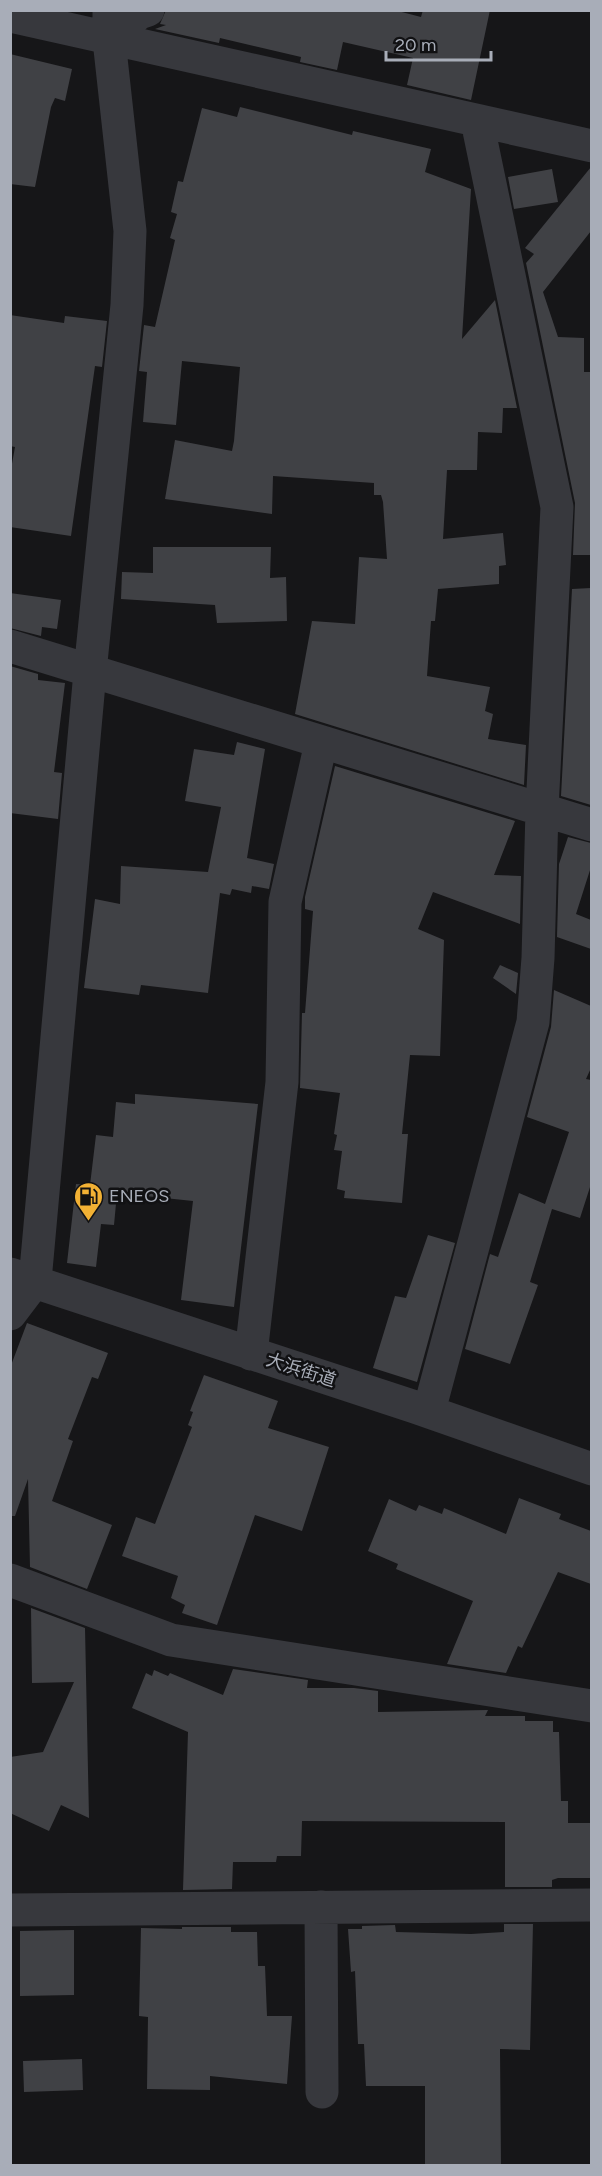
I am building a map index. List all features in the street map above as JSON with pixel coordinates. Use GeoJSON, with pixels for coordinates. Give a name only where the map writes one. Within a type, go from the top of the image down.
{"type":"FeatureCollection","features":[{"type":"Feature","properties":{"kind":"street"},"geometry":{"type":"LineString","coordinates":[[109,25],[148,10]]}},
{"type":"Feature","properties":{"kind":"street"},"geometry":{"type":"LineString","coordinates":[[10,16],[109,25],[588,148]]}},
{"type":"Feature","properties":{"kind":"street"},"geometry":{"type":"LineString","coordinates":[[10,1314],[23,1278],[90,672],[126,317],[130,231],[109,25]]}},
{"type":"Feature","properties":{"kind":"street"},"geometry":{"type":"LineString","coordinates":[[429,1411],[533,1022],[538,958],[542,810],[557,507],[477,121]]}},
{"type":"Feature","properties":{"kind":"street"},"geometry":{"type":"LineString","coordinates":[[10,646],[591,825]]}},
{"type":"Feature","properties":{"kind":"street"},"geometry":{"type":"LineString","coordinates":[[250,1354],[282,1082],[285,902],[321,743]]}},
{"type":"Feature","properties":{"kind":"street","name":"大浜街道"},"geometry":{"type":"LineString","coordinates":[[23,1278],[429,1411],[591,1469]]}},
{"type":"Feature","properties":{"kind":"street"},"geometry":{"type":"LineString","coordinates":[[10,1580],[171,1640],[591,1706]]}},
{"type":"Feature","properties":{"kind":"street"},"geometry":{"type":"LineString","coordinates":[[10,1910],[591,1905]]}},
{"type":"Feature","properties":{"kind":"street"},"geometry":{"type":"LineString","coordinates":[[321,1907],[322,2091]]}},
{"type":"Feature","properties":{"kind":"building"},"geometry":{"type":"Polygon","coordinates":[[[166,10],[394,10],[421,17],[423,10],[490,10],[471,100],[407,85],[413,58],[343,42],[337,70],[300,62],[301,57],[220,38],[219,43],[155,29],[166,25],[160,24],[166,10]]]}},
{"type":"Feature","properties":{"kind":"building"},"geometry":{"type":"Polygon","coordinates":[[[10,54],[72,69],[65,101],[55,98],[51,107],[35,187],[10,184],[10,54]]]}},
{"type":"Feature","properties":{"kind":"building"},"geometry":{"type":"Polygon","coordinates":[[[240,107],[352,135],[353,131],[431,149],[425,172],[471,189],[462,339],[495,300],[517,408],[503,408],[502,433],[478,432],[477,470],[447,470],[443,539],[503,533],[506,565],[499,566],[499,584],[438,589],[435,621],[431,621],[427,676],[490,687],[485,711],[493,714],[488,739],[526,745],[524,785],[295,714],[312,621],[355,624],[359,557],[387,559],[383,502],[381,495],[374,495],[374,483],[273,476],[272,514],[165,499],[175,440],[232,451],[234,441],[240,367],[182,361],[176,425],[143,422],[147,372],[139,371],[144,325],[155,327],[175,240],[170,238],[177,214],[171,212],[178,181],[183,182],[202,108],[237,117],[240,107]]]}},
{"type":"Feature","properties":{"kind":"building"},"geometry":{"type":"Polygon","coordinates":[[[591,167],[591,231],[543,292],[558,337],[584,338],[584,372],[591,372],[591,555],[573,555],[575,503],[526,263],[534,254],[525,248],[591,167]]]}},
{"type":"Feature","properties":{"kind":"building"},"geometry":{"type":"Polygon","coordinates":[[[552,169],[558,202],[514,209],[508,177],[552,169]]]}},
{"type":"Feature","properties":{"kind":"building"},"geometry":{"type":"Polygon","coordinates":[[[10,315],[64,323],[65,316],[107,321],[102,367],[95,366],[71,536],[10,527],[10,475],[15,447],[10,446],[10,315]]]}},
{"type":"Feature","properties":{"kind":"building"},"geometry":{"type":"Polygon","coordinates":[[[153,547],[271,547],[270,578],[286,577],[287,621],[217,623],[215,605],[121,599],[122,572],[153,573],[153,547]]]}},
{"type":"Feature","properties":{"kind":"building"},"geometry":{"type":"Polygon","coordinates":[[[591,588],[591,805],[561,796],[572,589],[591,588]]]}},
{"type":"Feature","properties":{"kind":"building"},"geometry":{"type":"Polygon","coordinates":[[[10,593],[61,600],[57,629],[42,627],[41,636],[10,628],[10,593]]]}},
{"type":"Feature","properties":{"kind":"building"},"geometry":{"type":"Polygon","coordinates":[[[10,666],[38,674],[38,680],[65,683],[54,772],[62,773],[58,819],[10,813],[10,666]]]}},
{"type":"Feature","properties":{"kind":"building"},"geometry":{"type":"Polygon","coordinates":[[[237,742],[265,749],[247,858],[274,864],[269,889],[252,886],[251,893],[232,889],[230,895],[220,893],[208,993],[141,985],[139,995],[84,988],[95,899],[120,904],[121,866],[208,872],[221,807],[185,801],[194,749],[234,755],[237,742]]]}},
{"type":"Feature","properties":{"kind":"building"},"geometry":{"type":"Polygon","coordinates":[[[335,766],[515,821],[494,875],[521,876],[520,924],[433,892],[418,929],[444,940],[440,1056],[410,1055],[402,1134],[408,1134],[402,1203],[344,1198],[345,1191],[337,1189],[342,1151],[334,1150],[340,1093],[300,1088],[302,1013],[305,1013],[313,911],[305,909],[305,897],[335,766]]]}},
{"type":"Feature","properties":{"kind":"building"},"geometry":{"type":"Polygon","coordinates":[[[568,837],[591,843],[591,867],[576,914],[591,920],[591,949],[557,937],[559,864],[568,837]]]}},
{"type":"Feature","properties":{"kind":"building"},"geometry":{"type":"Polygon","coordinates":[[[500,965],[518,973],[516,994],[493,978],[500,965]]]}},
{"type":"Feature","properties":{"kind":"building"},"geometry":{"type":"Polygon","coordinates":[[[554,990],[591,1006],[591,1068],[586,1079],[591,1080],[591,1184],[580,1218],[552,1209],[530,1282],[538,1285],[510,1364],[465,1349],[490,1254],[498,1257],[519,1193],[545,1204],[569,1132],[527,1117],[551,1027],[554,990]]]}},
{"type":"Feature","properties":{"kind":"building"},"geometry":{"type":"Polygon","coordinates":[[[135,1094],[258,1104],[234,1307],[181,1300],[193,1201],[117,1193],[114,1225],[101,1224],[96,1267],[67,1263],[76,1184],[90,1185],[96,1135],[113,1137],[116,1102],[135,1104],[135,1094]]]}},
{"type":"Feature","properties":{"kind":"building"},"geometry":{"type":"Polygon","coordinates":[[[428,1235],[455,1243],[417,1382],[373,1368],[395,1296],[406,1298],[428,1235]]]}},
{"type":"Feature","properties":{"kind":"building"},"geometry":{"type":"Polygon","coordinates":[[[27,1323],[108,1353],[98,1379],[92,1377],[68,1439],[73,1441],[52,1501],[112,1525],[87,1589],[30,1567],[28,1479],[15,1516],[10,1516],[10,1368],[27,1323]]]}},
{"type":"Feature","properties":{"kind":"building"},"geometry":{"type":"Polygon","coordinates":[[[204,1375],[278,1401],[268,1428],[329,1447],[302,1531],[255,1515],[217,1625],[182,1613],[185,1605],[171,1598],[178,1576],[122,1556],[136,1517],[155,1524],[192,1427],[188,1425],[193,1412],[190,1411],[204,1375]]]}},
{"type":"Feature","properties":{"kind":"building"},"geometry":{"type":"Polygon","coordinates":[[[519,1498],[561,1514],[559,1519],[591,1531],[591,1584],[558,1572],[522,1648],[518,1646],[506,1673],[447,1664],[473,1601],[396,1569],[398,1564],[368,1551],[389,1499],[416,1511],[419,1505],[442,1514],[444,1508],[506,1534],[519,1498]]]}},
{"type":"Feature","properties":{"kind":"building"},"geometry":{"type":"Polygon","coordinates":[[[31,1608],[85,1628],[89,1818],[61,1805],[49,1831],[10,1813],[10,1757],[43,1752],[74,1682],[32,1683],[31,1608]]]}},
{"type":"Feature","properties":{"kind":"building"},"geometry":{"type":"Polygon","coordinates":[[[233,1669],[308,1680],[307,1688],[354,1688],[378,1691],[378,1712],[488,1710],[485,1716],[525,1716],[525,1721],[553,1721],[553,1732],[559,1732],[561,1801],[568,1801],[568,1823],[591,1823],[591,1878],[558,1878],[552,1880],[552,1887],[505,1887],[505,1822],[302,1821],[301,1856],[277,1856],[276,1862],[233,1862],[232,1889],[183,1890],[188,1732],[132,1708],[146,1673],[152,1676],[154,1670],[168,1676],[170,1673],[223,1695],[233,1669]]]}},
{"type":"Feature","properties":{"kind":"building"},"geometry":{"type":"Polygon","coordinates":[[[504,1924],[533,1924],[530,2050],[500,2049],[501,2166],[425,2166],[425,2086],[366,2086],[364,2044],[358,2044],[355,1971],[351,1972],[348,1929],[362,1929],[362,1926],[395,1925],[396,1932],[471,1934],[504,1932],[504,1924]]]}},
{"type":"Feature","properties":{"kind":"building"},"geometry":{"type":"Polygon","coordinates":[[[182,1927],[231,1927],[231,1932],[257,1932],[258,1966],[265,1966],[267,2016],[292,2016],[287,2084],[210,2076],[210,2090],[147,2089],[148,2017],[139,2016],[141,1928],[182,1929],[182,1927]]]}},
{"type":"Feature","properties":{"kind":"building"},"geometry":{"type":"Polygon","coordinates":[[[74,1930],[74,1995],[20,1996],[20,1931],[74,1930]]]}},
{"type":"Feature","properties":{"kind":"building"},"geometry":{"type":"Polygon","coordinates":[[[82,2059],[83,2090],[24,2092],[23,2061],[82,2059]]]}},
{"type":"Feature","properties":{"kind":"place","name":"ENEOS"},"geometry":{"type":"Point","coordinates":[88,1222]}}]}
